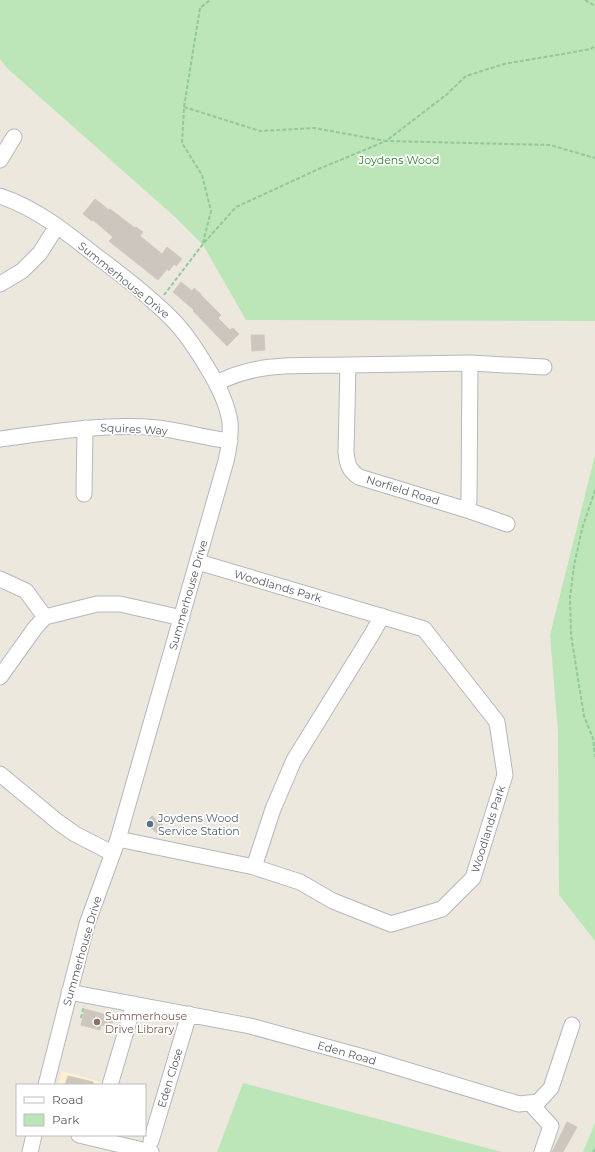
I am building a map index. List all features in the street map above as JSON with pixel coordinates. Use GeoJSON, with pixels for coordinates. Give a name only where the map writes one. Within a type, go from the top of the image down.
{"type":"FeatureCollection","features":[{"type":"Feature","properties":{"kind":"street"},"geometry":{"type":"LineString","coordinates":[[0,160],[14,137]]}},
{"type":"Feature","properties":{"kind":"street","name":"Summerhouse Drive"},"geometry":{"type":"LineString","coordinates":[[0,196],[27,208],[57,226],[113,269],[173,320],[185,334],[217,383],[230,421],[230,442],[226,461],[118,838],[87,924],[46,1084]]}},
{"type":"Feature","properties":{"kind":"street"},"geometry":{"type":"LineString","coordinates":[[0,284],[22,271],[40,253],[57,226]]}},
{"type":"Feature","properties":{"kind":"street"},"geometry":{"type":"LineString","coordinates":[[217,383],[241,372],[267,367],[470,363],[544,367]]}},
{"type":"Feature","properties":{"kind":"street"},"geometry":{"type":"LineString","coordinates":[[467,510],[469,500],[470,363]]}},
{"type":"Feature","properties":{"kind":"street","name":"Norfield Road"},"geometry":{"type":"LineString","coordinates":[[348,365],[346,452],[351,470],[359,477],[467,510],[507,524]]}},
{"type":"Feature","properties":{"kind":"street","name":"Squires Way"},"geometry":{"type":"LineString","coordinates":[[0,439],[85,428],[110,427],[157,428],[230,442]]}},
{"type":"Feature","properties":{"kind":"street","name":"Squires Way"},"geometry":{"type":"LineString","coordinates":[[84,494],[85,428]]}},
{"type":"Feature","properties":{"kind":"street","name":"Woodlands Park"},"geometry":{"type":"LineString","coordinates":[[118,838],[254,867],[300,882],[333,901],[391,924],[442,909],[473,878],[505,775],[497,722],[424,629],[198,562]]}},
{"type":"Feature","properties":{"kind":"street"},"geometry":{"type":"LineString","coordinates":[[0,579],[26,591],[45,617]]}},
{"type":"Feature","properties":{"kind":"street"},"geometry":{"type":"LineString","coordinates":[[0,677],[35,628],[45,617],[97,604],[120,604],[182,618]]}},
{"type":"Feature","properties":{"kind":"street"},"geometry":{"type":"LineString","coordinates":[[254,867],[273,809],[294,760],[382,616]]}},
{"type":"Feature","properties":{"kind":"street"},"geometry":{"type":"LineString","coordinates":[[0,774],[58,822],[75,834],[112,853]]}},
{"type":"Feature","properties":{"kind":"street","name":"Eden Road"},"geometry":{"type":"LineString","coordinates":[[69,992],[250,1026],[367,1058],[519,1104],[530,1102]]}},
{"type":"Feature","properties":{"kind":"street"},"geometry":{"type":"LineString","coordinates":[[110,1084],[134,1004]]}},
{"type":"Feature","properties":{"kind":"street","name":"Eden Close"},"geometry":{"type":"LineString","coordinates":[[151,1147],[189,1014]]}},
{"type":"Feature","properties":{"kind":"street"},"geometry":{"type":"LineString","coordinates":[[530,1102],[538,1102],[551,1088],[572,1025]]}},
{"type":"Feature","properties":{"kind":"street"},"geometry":{"type":"LineString","coordinates":[[530,1102],[552,1126],[542,1152]]}},
{"type":"Feature","properties":{"kind":"street"},"geometry":{"type":"LineString","coordinates":[[30,1152],[34,1136]]}},
{"type":"Feature","properties":{"kind":"street"},"geometry":{"type":"LineString","coordinates":[[94,1137],[151,1147]]}},
{"type":"Feature","properties":{"kind":"path"},"geometry":{"type":"LineString","coordinates":[[203,245],[210,211],[202,175],[182,143],[184,108],[200,8],[210,0]]}},
{"type":"Feature","properties":{"kind":"path"},"geometry":{"type":"LineString","coordinates":[[585,0],[595,6]]}},
{"type":"Feature","properties":{"kind":"path"},"geometry":{"type":"LineString","coordinates":[[157,305],[203,245],[236,207],[321,168],[386,141],[446,95],[466,76],[504,64],[595,46]]}},
{"type":"Feature","properties":{"kind":"path"},"geometry":{"type":"LineString","coordinates":[[184,108],[260,132],[314,128],[386,141],[550,145],[595,158]]}},
{"type":"Feature","properties":{"kind":"path"},"geometry":{"type":"LineString","coordinates":[[595,490],[574,566],[570,596],[571,635],[584,716],[593,738],[595,757]]}},
{"type":"Feature","properties":{"kind":"path"},"geometry":{"type":"LineString","coordinates":[[81,1018],[84,1008]]}},
{"type":"Feature","properties":{"kind":"shaded area"},"geometry":{"type":"Polygon","coordinates":[[[62,1071],[109,1084],[58,1084],[62,1071]]]}},
{"type":"Feature","properties":{"kind":"green space","name":"Joydens Wood"},"geometry":{"type":"Polygon","coordinates":[[[0,0],[595,0],[595,321],[246,320],[203,245],[175,217],[7,68],[0,59],[0,0]]]}},
{"type":"Feature","properties":{"kind":"green space"},"geometry":{"type":"Polygon","coordinates":[[[595,455],[595,941],[559,895],[558,732],[550,635],[595,455]]]}},
{"type":"Feature","properties":{"kind":"green space"},"geometry":{"type":"Polygon","coordinates":[[[243,1083],[502,1152],[217,1152],[243,1083]]]}},
{"type":"Feature","properties":{"kind":"green space"},"geometry":{"type":"Polygon","coordinates":[[[595,1123],[595,1152],[583,1152],[595,1123]]]}},
{"type":"Feature","properties":{"kind":"building"},"geometry":{"type":"Polygon","coordinates":[[[95,199],[135,228],[136,227],[143,232],[140,236],[162,254],[167,247],[182,259],[176,266],[174,264],[169,271],[167,269],[158,280],[109,241],[113,237],[93,220],[92,221],[83,214],[95,199]]]}},
{"type":"Feature","properties":{"kind":"building"},"geometry":{"type":"Polygon","coordinates":[[[181,282],[192,291],[194,288],[201,294],[221,315],[218,318],[230,330],[233,328],[239,334],[227,346],[193,311],[194,310],[173,292],[181,282]]]}},
{"type":"Feature","properties":{"kind":"building"},"geometry":{"type":"Polygon","coordinates":[[[251,335],[264,335],[265,350],[252,351],[251,335]]]}},
{"type":"Feature","properties":{"kind":"building"},"geometry":{"type":"Polygon","coordinates":[[[152,816],[163,825],[157,833],[145,823],[152,816]]]}},
{"type":"Feature","properties":{"kind":"building","name":"Summerhouse Drive Library"},"geometry":{"type":"Polygon","coordinates":[[[85,1009],[114,1017],[111,1027],[101,1025],[100,1030],[81,1025],[85,1009]]]}},
{"type":"Feature","properties":{"kind":"building"},"geometry":{"type":"Polygon","coordinates":[[[68,1076],[93,1082],[93,1084],[65,1084],[68,1076]]]}},
{"type":"Feature","properties":{"kind":"building"},"geometry":{"type":"Polygon","coordinates":[[[567,1122],[577,1127],[563,1152],[552,1152],[567,1122]]]}},
{"type":"Feature","properties":{"kind":"place","name":"Joydens Wood Service Station"},"geometry":{"type":"Point","coordinates":[150,824]}},
{"type":"Feature","properties":{"kind":"place","name":"Summerhouse Drive Library"},"geometry":{"type":"Point","coordinates":[97,1022]}}]}
